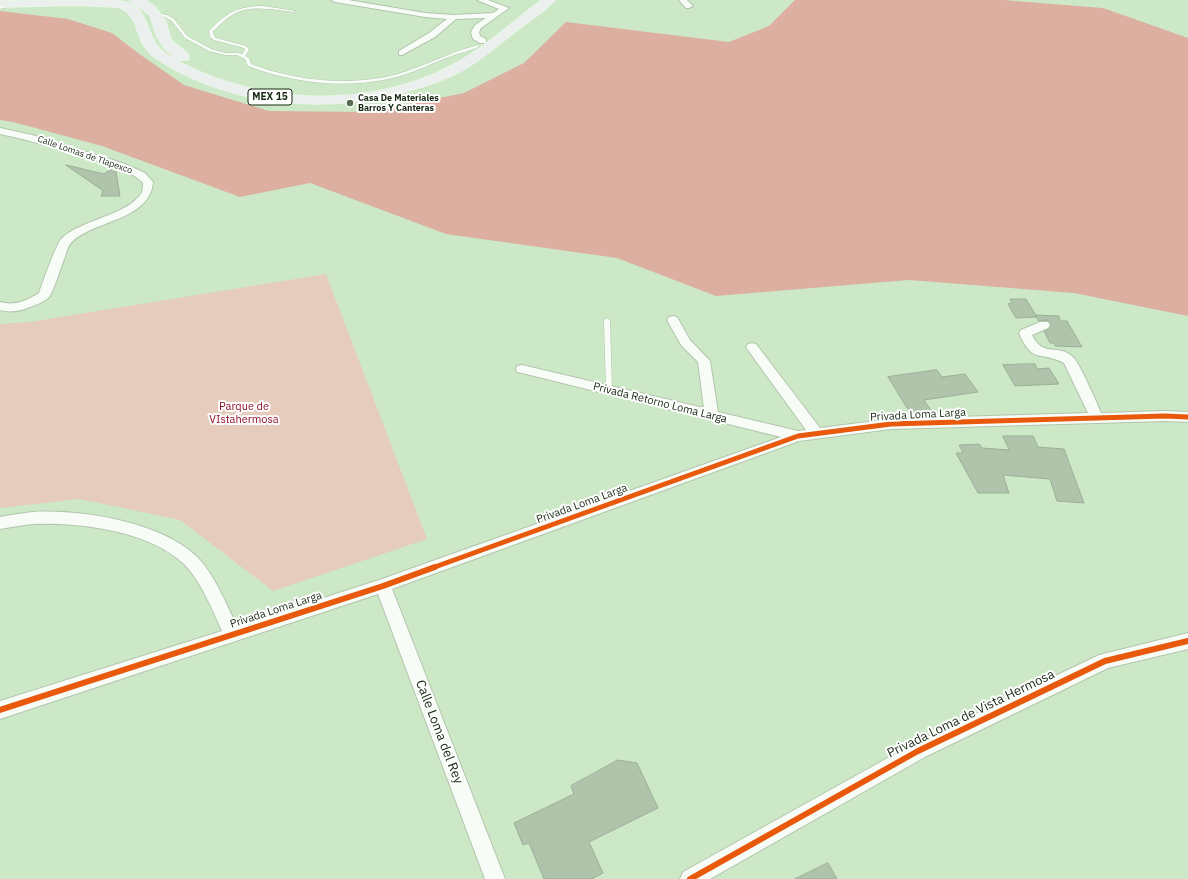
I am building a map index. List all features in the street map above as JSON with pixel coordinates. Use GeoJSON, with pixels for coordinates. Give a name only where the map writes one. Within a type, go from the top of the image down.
{"type":"FeatureCollection","features":[{"type":"Feature","properties":{"kind":"main road","name":"MEX 15"},"geometry":{"type":"LineString","coordinates":[[4,3],[77,0],[103,1],[121,4],[132,9],[138,16],[148,44],[162,56],[186,70],[231,88],[262,96],[308,100],[376,94],[404,88],[450,72],[473,58],[549,0]]}},
{"type":"Feature","properties":{"kind":"main road","name":"MEX 15"},"geometry":{"type":"LineString","coordinates":[[135,0],[148,5],[158,19],[163,38],[167,44],[181,56],[204,67],[239,81],[286,91],[343,92],[398,83],[414,79],[441,68],[465,55],[537,0]]}},
{"type":"Feature","properties":{"kind":"street"},"geometry":{"type":"LineString","coordinates":[[335,0],[425,15],[496,15]]}},
{"type":"Feature","properties":{"kind":"street"},"geometry":{"type":"LineString","coordinates":[[480,44],[475,32],[478,27],[505,8],[481,0]]}},
{"type":"Feature","properties":{"kind":"street"},"geometry":{"type":"LineString","coordinates":[[402,53],[432,35],[454,16]]}},
{"type":"Feature","properties":{"kind":"street","name":"Calle Lomas de Tlapexco"},"geometry":{"type":"LineString","coordinates":[[0,131],[29,137],[122,166],[141,175],[148,182],[147,192],[138,202],[126,211],[75,232],[66,242],[44,295],[34,301],[20,306],[5,308],[0,306]]}},
{"type":"Feature","properties":{"kind":"street"},"geometry":{"type":"LineString","coordinates":[[673,320],[685,342],[704,361],[712,415]]}},
{"type":"Feature","properties":{"kind":"street"},"geometry":{"type":"LineString","coordinates":[[1044,325],[1025,333],[1031,346],[1037,351],[1059,355],[1069,360],[1098,418]]}},
{"type":"Feature","properties":{"kind":"street"},"geometry":{"type":"LineString","coordinates":[[752,347],[817,434]]}},
{"type":"Feature","properties":{"kind":"street","name":"Privada Retorno Loma Larga"},"geometry":{"type":"LineString","coordinates":[[522,369],[798,436]]}},
{"type":"Feature","properties":{"kind":"street","name":"Privada Loma Larga"},"geometry":{"type":"LineString","coordinates":[[0,710],[384,586],[798,436],[891,424],[1165,416],[1188,417]]}},
{"type":"Feature","properties":{"kind":"street"},"geometry":{"type":"LineString","coordinates":[[0,523],[33,518],[76,519],[118,526],[162,542],[190,560],[211,589],[232,634]]}},
{"type":"Feature","properties":{"kind":"street","name":"Calle Loma del Rey"},"geometry":{"type":"LineString","coordinates":[[384,586],[495,879]]}},
{"type":"Feature","properties":{"kind":"street","name":"Privada Loma de Vista Hermosa"},"geometry":{"type":"LineString","coordinates":[[690,879],[918,751],[1098,664],[1188,640]]}},
{"type":"Feature","properties":{"kind":"lane"},"geometry":{"type":"LineString","coordinates":[[244,56],[247,50],[245,47],[215,39],[212,37],[211,31],[232,13],[243,9],[254,8],[294,11]]}},
{"type":"Feature","properties":{"kind":"lane"},"geometry":{"type":"LineString","coordinates":[[154,14],[166,16],[173,20],[186,37],[210,50],[225,54],[244,56],[247,58],[249,65],[269,73],[288,77],[331,82],[354,81],[397,75],[480,44]]}},
{"type":"Feature","properties":{"kind":"lane"},"geometry":{"type":"LineString","coordinates":[[607,320],[609,390]]}},
{"type":"Feature","properties":{"kind":"green space","name":"Parque de VIstahermosa"},"geometry":{"type":"Polygon","coordinates":[[[326,274],[427,539],[273,591],[180,520],[80,499],[0,508],[0,324],[30,322],[326,274]]]}},
{"type":"Feature","properties":{"kind":"shaded area"},"geometry":{"type":"Polygon","coordinates":[[[795,0],[1003,0],[1103,8],[1188,38],[1188,316],[1074,293],[909,280],[716,296],[617,258],[446,234],[310,183],[240,197],[102,146],[13,122],[0,120],[0,11],[68,19],[112,33],[184,85],[269,111],[370,112],[464,93],[524,63],[566,22],[729,42],[769,26],[795,0]]]}},
{"type":"Feature","properties":{"kind":"building"},"geometry":{"type":"Polygon","coordinates":[[[66,165],[104,174],[111,169],[113,172],[116,171],[120,196],[101,196],[103,191],[66,165]]]}},
{"type":"Feature","properties":{"kind":"building"},"geometry":{"type":"Polygon","coordinates":[[[1010,299],[1026,299],[1037,317],[1016,318],[1008,304],[1012,303],[1010,299]]]}},
{"type":"Feature","properties":{"kind":"building"},"geometry":{"type":"Polygon","coordinates":[[[1036,315],[1059,316],[1060,321],[1067,321],[1082,347],[1055,346],[1054,343],[1050,343],[1044,331],[1049,329],[1051,324],[1048,320],[1039,321],[1036,315]]]}},
{"type":"Feature","properties":{"kind":"building"},"geometry":{"type":"Polygon","coordinates":[[[1035,364],[1037,369],[1049,368],[1059,384],[1015,386],[1003,365],[1035,364]]]}},
{"type":"Feature","properties":{"kind":"building"},"geometry":{"type":"Polygon","coordinates":[[[937,370],[942,377],[965,374],[978,392],[924,400],[934,415],[920,417],[907,408],[888,377],[937,370]]]}},
{"type":"Feature","properties":{"kind":"building"},"geometry":{"type":"Polygon","coordinates":[[[1003,436],[1033,436],[1038,447],[1064,449],[1084,503],[1057,501],[1050,479],[1003,475],[1009,493],[978,493],[956,453],[963,453],[959,445],[979,444],[982,448],[1009,450],[1003,436]]]}},
{"type":"Feature","properties":{"kind":"building"},"geometry":{"type":"Polygon","coordinates":[[[618,760],[637,763],[658,808],[589,842],[603,873],[592,879],[544,879],[529,843],[523,845],[514,823],[574,794],[571,786],[618,760]]]}},
{"type":"Feature","properties":{"kind":"building"},"geometry":{"type":"Polygon","coordinates":[[[828,863],[837,879],[795,879],[828,863]]]}},
{"type":"Feature","properties":{"kind":"cycle path"},"geometry":{"type":"LineString","coordinates":[[0,710],[383,586],[798,436],[891,424],[1165,416],[1188,417]]}},
{"type":"Feature","properties":{"kind":"cycle path"},"geometry":{"type":"LineString","coordinates":[[690,879],[918,751],[1105,661],[1188,641]]}},
{"type":"Feature","properties":{"kind":"place","name":"Casa De Materiales Barros Y Canteras"},"geometry":{"type":"Point","coordinates":[350,103]}}]}
